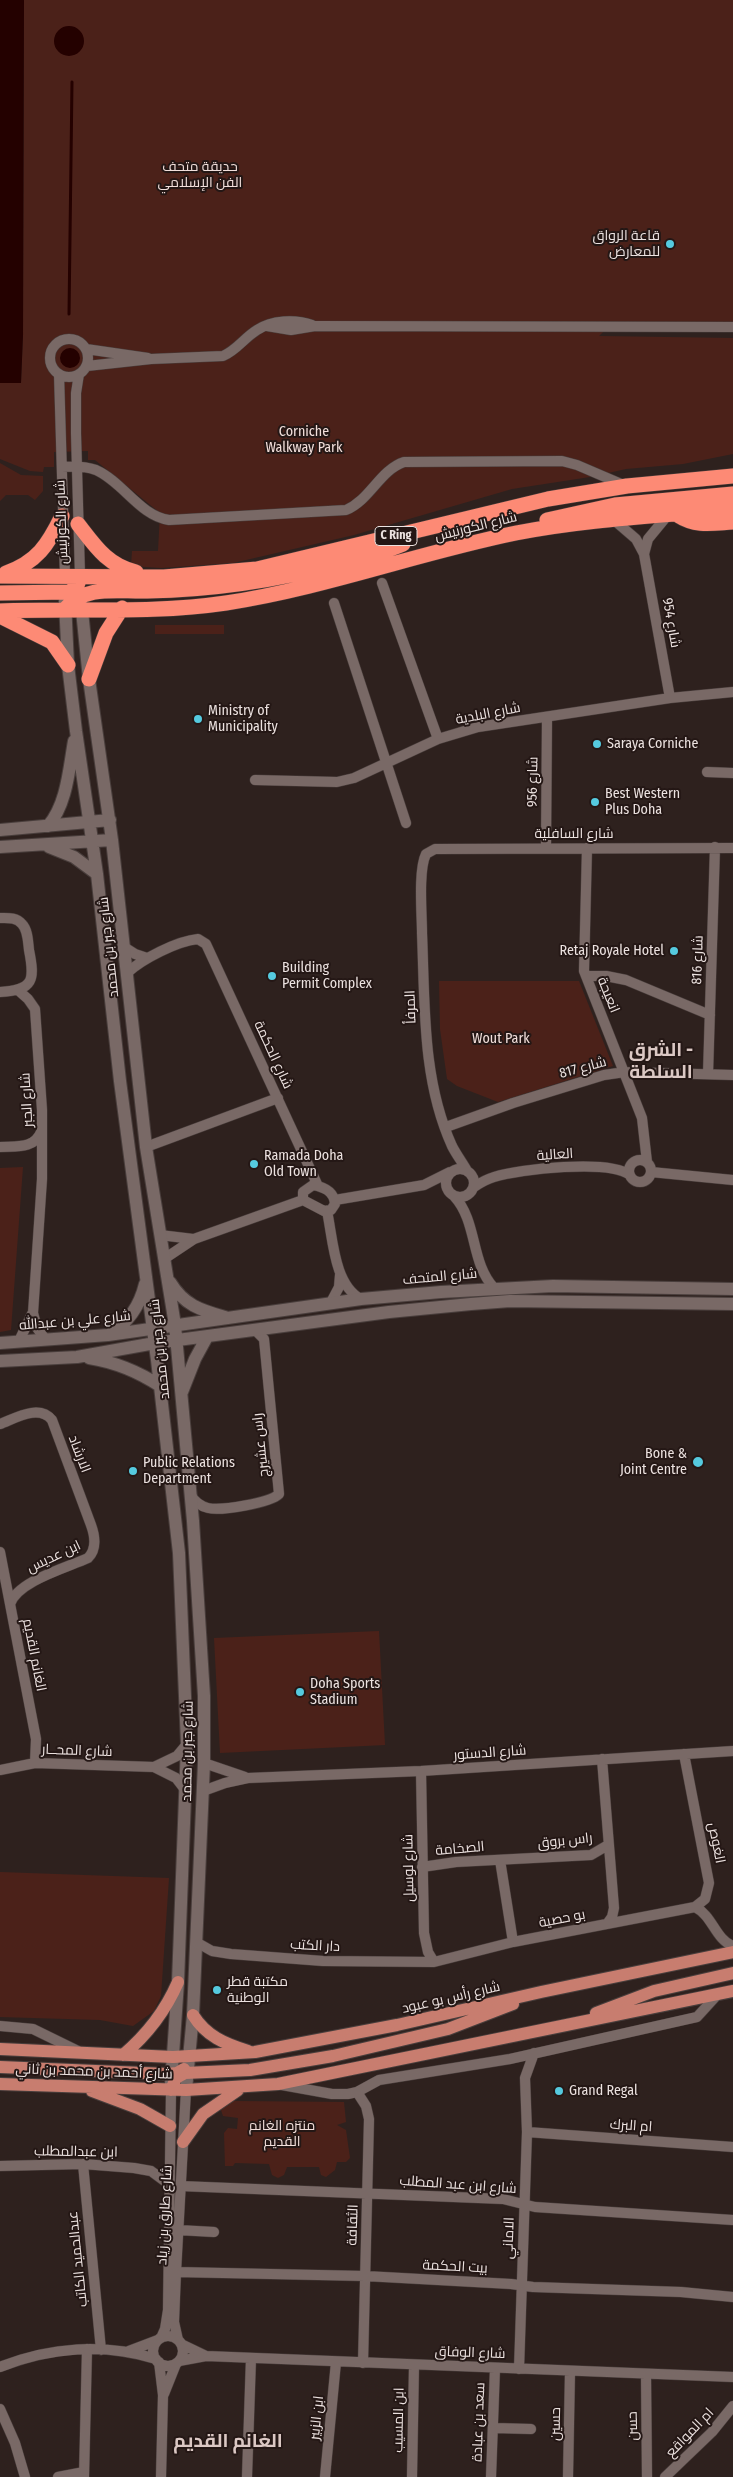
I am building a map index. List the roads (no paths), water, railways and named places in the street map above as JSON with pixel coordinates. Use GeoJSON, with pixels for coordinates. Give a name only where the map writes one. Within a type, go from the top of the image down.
{"type":"FeatureCollection","features":[{"type":"Feature","properties":{"kind":"highway"},"geometry":{"type":"LineString","coordinates":[[712,478],[733,470]]}},
{"type":"Feature","properties":{"kind":"highway","name":"شارع الكورنيش"},"geometry":{"type":"LineString","coordinates":[[0,576],[164,576],[257,569],[548,499],[627,486],[733,476]]}},
{"type":"Feature","properties":{"kind":"highway"},"geometry":{"type":"LineString","coordinates":[[493,538],[553,518],[595,508],[733,494]]}},
{"type":"Feature","properties":{"kind":"highway","name":"شارع الكورنيش"},"geometry":{"type":"LineString","coordinates":[[81,602],[122,608],[189,607],[264,596],[493,538],[565,525],[733,509]]}},
{"type":"Feature","properties":{"kind":"highway"},"geometry":{"type":"LineString","coordinates":[[672,515],[695,523],[733,522]]}},
{"type":"Feature","properties":{"kind":"highway"},"geometry":{"type":"LineString","coordinates":[[0,576],[23,567],[41,552],[62,516]]}},
{"type":"Feature","properties":{"kind":"highway"},"geometry":{"type":"LineString","coordinates":[[78,524],[108,560],[124,569],[164,576]]}},
{"type":"Feature","properties":{"kind":"highway"},"geometry":{"type":"LineString","coordinates":[[0,611],[65,609],[81,602],[94,591],[206,588],[280,578],[344,562],[400,545],[433,527]]}},
{"type":"Feature","properties":{"kind":"highway"},"geometry":{"type":"LineString","coordinates":[[0,592],[65,592],[76,588],[80,576]]}},
{"type":"Feature","properties":{"kind":"highway"},"geometry":{"type":"LineString","coordinates":[[89,679],[106,633],[122,608]]}},
{"type":"Feature","properties":{"kind":"highway"},"geometry":{"type":"LineString","coordinates":[[0,616],[52,642],[68,665]]}},
{"type":"Feature","properties":{"kind":"main road","name":"شارع رأس بو عبود"},"geometry":{"type":"LineString","coordinates":[[173,2057],[255,2052],[397,2026],[541,1992],[733,1952]]}},
{"type":"Feature","properties":{"kind":"main road"},"geometry":{"type":"LineString","coordinates":[[568,2024],[637,1996],[733,1973]]}},
{"type":"Feature","properties":{"kind":"main road"},"geometry":{"type":"LineString","coordinates":[[123,2055],[141,2040],[156,2023],[178,1982]]}},
{"type":"Feature","properties":{"kind":"main road"},"geometry":{"type":"LineString","coordinates":[[171,2090],[176,2078],[188,2073],[274,2067],[333,2056],[448,2029],[486,2016],[541,1992]]}},
{"type":"Feature","properties":{"kind":"main road"},"geometry":{"type":"LineString","coordinates":[[186,2090],[241,2088],[278,2084],[733,1992]]}},
{"type":"Feature","properties":{"kind":"main road"},"geometry":{"type":"LineString","coordinates":[[192,2015],[215,2038],[255,2052]]}},
{"type":"Feature","properties":{"kind":"main road","name":"شارع أحمد بن محمد بن ثاني"},"geometry":{"type":"LineString","coordinates":[[0,2049],[173,2057]]}},
{"type":"Feature","properties":{"kind":"main road"},"geometry":{"type":"LineString","coordinates":[[0,2067],[172,2074],[183,2070],[189,2057]]}},
{"type":"Feature","properties":{"kind":"main road","name":"شارع أحمد بن محمد بن ثاني"},"geometry":{"type":"LineString","coordinates":[[0,2084],[186,2090]]}},
{"type":"Feature","properties":{"kind":"main road"},"geometry":{"type":"LineString","coordinates":[[80,2086],[140,2109],[170,2126]]}},
{"type":"Feature","properties":{"kind":"main road"},"geometry":{"type":"LineString","coordinates":[[183,2142],[203,2114],[241,2088]]}},
{"type":"Feature","properties":{"kind":"street"},"geometry":{"type":"LineString","coordinates":[[87,366],[86,349],[80,342],[71,339],[57,343],[53,348],[50,359],[54,370],[59,374],[69,377],[79,374],[87,366],[151,359],[222,356],[233,352],[258,329],[294,321],[315,326],[733,327]]}},
{"type":"Feature","properties":{"kind":"street"},"geometry":{"type":"LineString","coordinates":[[86,349],[135,355],[151,359]]}},
{"type":"Feature","properties":{"kind":"street","name":"شارع الكورنيش"},"geometry":{"type":"LineString","coordinates":[[59,374],[65,609]]}},
{"type":"Feature","properties":{"kind":"street","name":"شارع الكورنيش"},"geometry":{"type":"LineString","coordinates":[[79,374],[76,393],[81,602]]}},
{"type":"Feature","properties":{"kind":"street","name":"شارع الكورنيش"},"geometry":{"type":"LineString","coordinates":[[62,466],[77,466],[98,471],[151,514],[169,520],[346,510],[358,504],[393,468],[404,462],[562,461],[577,464],[627,486]]}},
{"type":"Feature","properties":{"kind":"street"},"geometry":{"type":"LineString","coordinates":[[644,554],[648,539],[672,515]]}},
{"type":"Feature","properties":{"kind":"street","name":"شارع 954"},"geometry":{"type":"LineString","coordinates":[[614,520],[636,539],[644,554],[670,698]]}},
{"type":"Feature","properties":{"kind":"street"},"geometry":{"type":"LineString","coordinates":[[382,583],[438,740]]}},
{"type":"Feature","properties":{"kind":"street","name":"شارع جبر بن محمد"},"geometry":{"type":"LineString","coordinates":[[81,602],[89,679],[110,820],[146,1147],[175,1325],[190,1494],[204,1696],[204,1763],[192,2015],[186,2090]]}},
{"type":"Feature","properties":{"kind":"street"},"geometry":{"type":"LineString","coordinates":[[334,603],[385,764],[406,823]]}},
{"type":"Feature","properties":{"kind":"street","name":"شارع جبر بن محمد"},"geometry":{"type":"LineString","coordinates":[[65,609],[68,665],[88,821],[97,874],[120,1081],[155,1343],[179,1553],[187,1744],[178,1982],[171,2090]]}},
{"type":"Feature","properties":{"kind":"street","name":"شارع البلدية"},"geometry":{"type":"LineString","coordinates":[[255,780],[336,782],[354,778],[438,740],[478,727],[670,698],[733,692]]}},
{"type":"Feature","properties":{"kind":"street","name":"شارع 956"},"geometry":{"type":"LineString","coordinates":[[546,848],[547,717]]}},
{"type":"Feature","properties":{"kind":"street"},"geometry":{"type":"LineString","coordinates":[[48,826],[54,819],[62,801],[76,731]]}},
{"type":"Feature","properties":{"kind":"street"},"geometry":{"type":"LineString","coordinates":[[707,772],[733,773]]}},
{"type":"Feature","properties":{"kind":"street"},"geometry":{"type":"LineString","coordinates":[[0,830],[110,820]]}},
{"type":"Feature","properties":{"kind":"street"},"geometry":{"type":"LineString","coordinates":[[0,847],[112,840]]}},
{"type":"Feature","properties":{"kind":"street"},"geometry":{"type":"LineString","coordinates":[[40,845],[74,856],[97,874]]}},
{"type":"Feature","properties":{"kind":"street","name":"شارع 816"},"geometry":{"type":"LineString","coordinates":[[708,1074],[715,847]]}},
{"type":"Feature","properties":{"kind":"street","name":"انعيجة"},"geometry":{"type":"LineString","coordinates":[[587,848],[586,976],[642,1118],[645,1145],[630,1175]]}},
{"type":"Feature","properties":{"kind":"street","name":"شارع السافلية"},"geometry":{"type":"LineString","coordinates":[[423,862],[428,852],[435,849],[733,848]]}},
{"type":"Feature","properties":{"kind":"street","name":"المرفأ"},"geometry":{"type":"LineString","coordinates":[[423,862],[421,905],[426,1036],[432,1079],[453,1147],[468,1171]]}},
{"type":"Feature","properties":{"kind":"street"},"geometry":{"type":"LineString","coordinates":[[0,918],[16,919],[22,924],[26,932],[33,972],[28,984],[19,991],[0,992]]}},
{"type":"Feature","properties":{"kind":"street","name":"شارع الحكمة"},"geometry":{"type":"LineString","coordinates":[[148,958],[198,939],[208,947],[318,1186]]}},
{"type":"Feature","properties":{"kind":"street"},"geometry":{"type":"LineString","coordinates":[[124,947],[135,954],[148,958]]}},
{"type":"Feature","properties":{"kind":"street"},"geometry":{"type":"LineString","coordinates":[[127,973],[148,958]]}},
{"type":"Feature","properties":{"kind":"street"},"geometry":{"type":"LineString","coordinates":[[586,976],[606,976],[626,980],[710,1016]]}},
{"type":"Feature","properties":{"kind":"street","name":"شارع الجبر"},"geometry":{"type":"LineString","coordinates":[[19,991],[35,1009],[42,1128],[42,1162],[33,1314],[37,1328],[46,1340]]}},
{"type":"Feature","properties":{"kind":"street","name":"شارع 817"},"geometry":{"type":"LineString","coordinates":[[446,1127],[513,1103],[604,1075],[625,1072],[733,1075]]}},
{"type":"Feature","properties":{"kind":"street"},"geometry":{"type":"LineString","coordinates":[[146,1147],[278,1098]]}},
{"type":"Feature","properties":{"kind":"street"},"geometry":{"type":"LineString","coordinates":[[0,1147],[29,1146],[39,1137],[42,1128]]}},
{"type":"Feature","properties":{"kind":"street"},"geometry":{"type":"LineString","coordinates":[[29,1146],[42,1162]]}},
{"type":"Feature","properties":{"kind":"street","name":"المرفأ"},"geometry":{"type":"LineString","coordinates":[[451,1171],[453,1147]]}},
{"type":"Feature","properties":{"kind":"street"},"geometry":{"type":"LineString","coordinates":[[638,1162],[651,1172],[733,1180]]}},
{"type":"Feature","properties":{"kind":"street","name":"العالية"},"geometry":{"type":"LineString","coordinates":[[468,1171],[496,1176],[556,1168],[616,1168],[638,1162]]}},
{"type":"Feature","properties":{"kind":"street"},"geometry":{"type":"LineString","coordinates":[[335,1200],[424,1185],[456,1168],[468,1171],[474,1177],[467,1214]]}},
{"type":"Feature","properties":{"kind":"street","name":"العالية"},"geometry":{"type":"LineString","coordinates":[[616,1168],[630,1175]]}},
{"type":"Feature","properties":{"kind":"street"},"geometry":{"type":"LineString","coordinates":[[451,1171],[445,1182],[467,1214],[482,1269],[494,1288]]}},
{"type":"Feature","properties":{"kind":"street"},"geometry":{"type":"LineString","coordinates":[[630,1175],[640,1181],[648,1179],[651,1172]]}},
{"type":"Feature","properties":{"kind":"street","name":"العالية"},"geometry":{"type":"LineString","coordinates":[[473,1189],[496,1176]]}},
{"type":"Feature","properties":{"kind":"street"},"geometry":{"type":"LineString","coordinates":[[303,1200],[305,1189],[313,1185],[328,1190],[335,1200],[334,1207],[328,1211]]}},
{"type":"Feature","properties":{"kind":"street"},"geometry":{"type":"LineString","coordinates":[[424,1185],[464,1196],[473,1189]]}},
{"type":"Feature","properties":{"kind":"street"},"geometry":{"type":"LineString","coordinates":[[164,1259],[194,1239],[303,1200],[328,1211]]}},
{"type":"Feature","properties":{"kind":"street"},"geometry":{"type":"LineString","coordinates":[[328,1211],[340,1274],[347,1290],[361,1300]]}},
{"type":"Feature","properties":{"kind":"street"},"geometry":{"type":"LineString","coordinates":[[160,1235],[194,1239]]}},
{"type":"Feature","properties":{"kind":"street"},"geometry":{"type":"LineString","coordinates":[[474,1289],[482,1269]]}},
{"type":"Feature","properties":{"kind":"street"},"geometry":{"type":"LineString","coordinates":[[330,1304],[339,1287],[340,1274]]}},
{"type":"Feature","properties":{"kind":"street"},"geometry":{"type":"LineString","coordinates":[[108,1335],[122,1326],[133,1313],[142,1297],[146,1278]]}},
{"type":"Feature","properties":{"kind":"street"},"geometry":{"type":"LineString","coordinates":[[167,1278],[180,1297],[190,1306],[232,1319]]}},
{"type":"Feature","properties":{"kind":"street","name":"شارع المتحف"},"geometry":{"type":"LineString","coordinates":[[152,1328],[232,1319],[361,1300],[474,1289],[603,1286],[733,1289]]}},
{"type":"Feature","properties":{"kind":"street"},"geometry":{"type":"LineString","coordinates":[[0,1361],[76,1357],[155,1343],[207,1338],[389,1312],[491,1302],[733,1304]]}},
{"type":"Feature","properties":{"kind":"street","name":"شارع الجبر"},"geometry":{"type":"LineString","coordinates":[[19,1342],[33,1314]]}},
{"type":"Feature","properties":{"kind":"street","name":"شارع علي بن عبدالله"},"geometry":{"type":"LineString","coordinates":[[0,1343],[108,1335],[152,1328]]}},
{"type":"Feature","properties":{"kind":"street","name":"راس عشيرج"},"geometry":{"type":"LineString","coordinates":[[190,1494],[199,1504],[214,1509],[270,1499],[279,1494],[264,1339],[255,1330]]}},
{"type":"Feature","properties":{"kind":"street"},"geometry":{"type":"LineString","coordinates":[[180,1397],[188,1373],[207,1338]]}},
{"type":"Feature","properties":{"kind":"street"},"geometry":{"type":"LineString","coordinates":[[76,1357],[117,1365],[137,1372],[160,1386]]}},
{"type":"Feature","properties":{"kind":"street","name":"الارشاد"},"geometry":{"type":"LineString","coordinates":[[0,1424],[38,1412],[52,1420],[94,1533],[93,1551]]}},
{"type":"Feature","properties":{"kind":"street","name":"ابن عديس"},"geometry":{"type":"LineString","coordinates":[[10,1604],[15,1594],[24,1586],[88,1558],[93,1551]]}},
{"type":"Feature","properties":{"kind":"street","name":"الغانم القديم"},"geometry":{"type":"LineString","coordinates":[[0,1552],[36,1739],[35,1763]]}},
{"type":"Feature","properties":{"kind":"street","name":"ابن عديس"},"geometry":{"type":"LineString","coordinates":[[6,1580],[15,1585],[24,1586]]}},
{"type":"Feature","properties":{"kind":"street","name":"شارع المحــار"},"geometry":{"type":"LineString","coordinates":[[154,1767],[177,1756],[187,1744]]}},
{"type":"Feature","properties":{"kind":"street","name":"شارع الدستور"},"geometry":{"type":"LineString","coordinates":[[203,1791],[225,1782],[248,1778],[421,1771],[733,1750]]}},
{"type":"Feature","properties":{"kind":"street","name":"الغوص"},"geometry":{"type":"LineString","coordinates":[[684,1754],[709,1883],[705,1899],[695,1907]]}},
{"type":"Feature","properties":{"kind":"street"},"geometry":{"type":"LineString","coordinates":[[602,1759],[608,1844]]}},
{"type":"Feature","properties":{"kind":"street","name":"شارع المحــار"},"geometry":{"type":"LineString","coordinates":[[0,1770],[35,1763],[154,1767],[176,1778],[186,1790]]}},
{"type":"Feature","properties":{"kind":"street","name":"شارع الدستور"},"geometry":{"type":"LineString","coordinates":[[204,1763],[248,1778]]}},
{"type":"Feature","properties":{"kind":"street","name":"شارع لوسيل"},"geometry":{"type":"LineString","coordinates":[[421,1771],[424,1933],[428,1952],[434,1962]]}},
{"type":"Feature","properties":{"kind":"street","name":"راس بروق"},"geometry":{"type":"LineString","coordinates":[[500,1860],[591,1855],[608,1844],[614,1908],[612,1917],[606,1924]]}},
{"type":"Feature","properties":{"kind":"street"},"geometry":{"type":"LineString","coordinates":[[500,1860],[513,1942]]}},
{"type":"Feature","properties":{"kind":"street","name":"الصخامة"},"geometry":{"type":"LineString","coordinates":[[422,1867],[456,1862],[500,1860]]}},
{"type":"Feature","properties":{"kind":"street"},"geometry":{"type":"LineString","coordinates":[[695,1907],[707,1916],[722,1938],[733,1946]]}},
{"type":"Feature","properties":{"kind":"street","name":"بو حصية"},"geometry":{"type":"LineString","coordinates":[[434,1962],[513,1942],[695,1907]]}},
{"type":"Feature","properties":{"kind":"street","name":"دار الكتب"},"geometry":{"type":"LineString","coordinates":[[196,1942],[212,1951],[231,1954],[323,1961],[434,1962]]}},
{"type":"Feature","properties":{"kind":"street"},"geometry":{"type":"LineString","coordinates":[[278,2084],[332,2094],[356,2092],[378,2080],[534,2054],[697,2017],[718,1994]]}},
{"type":"Feature","properties":{"kind":"street","name":"شارع أحمد بن محمد بن ثاني"},"geometry":{"type":"LineString","coordinates":[[0,2026],[34,2029],[81,2052]]}},
{"type":"Feature","properties":{"kind":"street","name":"الاماني"},"geometry":{"type":"LineString","coordinates":[[519,2369],[526,2132],[524,2078],[534,2054]]}},
{"type":"Feature","properties":{"kind":"street"},"geometry":{"type":"LineString","coordinates":[[510,2058],[519,2068],[524,2078]]}},
{"type":"Feature","properties":{"kind":"street","name":"شارع طارق بن زياد"},"geometry":{"type":"LineString","coordinates":[[171,2090],[171,2155],[178,2230],[174,2322],[180,2342]]}},
{"type":"Feature","properties":{"kind":"street","name":"شارع طارق بن زياد"},"geometry":{"type":"LineString","coordinates":[[159,2339],[165,2329],[168,2310],[175,2185],[183,2142],[186,2090]]}},
{"type":"Feature","properties":{"kind":"street","name":"الثقافة"},"geometry":{"type":"LineString","coordinates":[[356,2092],[368,2111],[368,2193],[363,2363]]}},
{"type":"Feature","properties":{"kind":"street","name":"ام البرك"},"geometry":{"type":"LineString","coordinates":[[526,2132],[733,2147]]}},
{"type":"Feature","properties":{"kind":"street"},"geometry":{"type":"LineString","coordinates":[[171,2155],[163,2164],[151,2171],[175,2185]]}},
{"type":"Feature","properties":{"kind":"street","name":"ابن عبدالمطلب"},"geometry":{"type":"LineString","coordinates":[[0,2166],[83,2164],[151,2171]]}},
{"type":"Feature","properties":{"kind":"street","name":"عبدالحميد الكاتب"},"geometry":{"type":"LineString","coordinates":[[83,2164],[101,2350]]}},
{"type":"Feature","properties":{"kind":"street","name":"شارع ابن عبد المطلب"},"geometry":{"type":"LineString","coordinates":[[175,2185],[503,2199],[535,2207],[733,2220]]}},
{"type":"Feature","properties":{"kind":"street"},"geometry":{"type":"LineString","coordinates":[[178,2230],[214,2232]]}},
{"type":"Feature","properties":{"kind":"street","name":"بيت الحكمة"},"geometry":{"type":"LineString","coordinates":[[176,2272],[365,2276],[681,2292],[733,2297]]}},
{"type":"Feature","properties":{"kind":"street"},"geometry":{"type":"LineString","coordinates":[[125,2352],[167,2336],[180,2342],[183,2353],[177,2362],[163,2395]]}},
{"type":"Feature","properties":{"kind":"street"},"geometry":{"type":"LineString","coordinates":[[159,2339],[153,2349],[163,2395],[161,2477]]}},
{"type":"Feature","properties":{"kind":"street","name":"شارع الوفاق"},"geometry":{"type":"LineString","coordinates":[[180,2342],[206,2356]]}},
{"type":"Feature","properties":{"kind":"street"},"geometry":{"type":"LineString","coordinates":[[58,2477],[84,2474],[87,2349]]}},
{"type":"Feature","properties":{"kind":"street"},"geometry":{"type":"LineString","coordinates":[[0,2367],[48,2352],[87,2349],[125,2352],[157,2361],[167,2366],[177,2362]]}},
{"type":"Feature","properties":{"kind":"street","name":"شارع الوفاق"},"geometry":{"type":"LineString","coordinates":[[177,2362],[206,2356],[733,2376]]}},
{"type":"Feature","properties":{"kind":"street"},"geometry":{"type":"LineString","coordinates":[[247,2477],[251,2358]]}},
{"type":"Feature","properties":{"kind":"street","name":"ابن الزبير"},"geometry":{"type":"LineString","coordinates":[[326,2477],[336,2362]]}},
{"type":"Feature","properties":{"kind":"street","name":"ابن المسيب"},"geometry":{"type":"LineString","coordinates":[[412,2477],[414,2365]]}},
{"type":"Feature","properties":{"kind":"street","name":"سعد بن عبادة"},"geometry":{"type":"LineString","coordinates":[[491,2477],[495,2368]]}},
{"type":"Feature","properties":{"kind":"street","name":"حسين"},"geometry":{"type":"LineString","coordinates":[[568,2477],[570,2371]]}},
{"type":"Feature","properties":{"kind":"street","name":"حسن"},"geometry":{"type":"LineString","coordinates":[[646,2374],[647,2477]]}},
{"type":"Feature","properties":{"kind":"street","name":"ام المواقع"},"geometry":{"type":"LineString","coordinates":[[665,2477],[712,2432],[733,2406]]}},
{"type":"Feature","properties":{"kind":"street"},"geometry":{"type":"LineString","coordinates":[[0,2410],[15,2443],[25,2477]]}},
{"type":"Feature","properties":{"kind":"street"},"geometry":{"type":"LineString","coordinates":[[494,2428],[531,2429]]}},
{"type":"Feature","properties":{"kind":"waterway"},"geometry":{"type":"LineString","coordinates":[[69,314],[72,82]]}},
{"type":"Feature","properties":{"kind":"place","name":"قاعة الرواق للمعارض"},"geometry":{"type":"Point","coordinates":[670,244]}},
{"type":"Feature","properties":{"kind":"place","name":"Ministry of Municipality"},"geometry":{"type":"Point","coordinates":[198,719]}},
{"type":"Feature","properties":{"kind":"place","name":"Saraya Corniche"},"geometry":{"type":"Point","coordinates":[597,744]}},
{"type":"Feature","properties":{"kind":"place","name":"Best Western Plus Doha"},"geometry":{"type":"Point","coordinates":[595,802]}},
{"type":"Feature","properties":{"kind":"place","name":"Retaj Royale Hotel"},"geometry":{"type":"Point","coordinates":[674,951]}},
{"type":"Feature","properties":{"kind":"place","name":"Building Permit Complex"},"geometry":{"type":"Point","coordinates":[272,976]}},
{"type":"Feature","properties":{"kind":"place","name":"Ramada Doha Old Town"},"geometry":{"type":"Point","coordinates":[254,1164]}},
{"type":"Feature","properties":{"kind":"place","name":"Bone & Joint Centre"},"geometry":{"type":"Point","coordinates":[698,1462]}},
{"type":"Feature","properties":{"kind":"place","name":"Public Relations Department"},"geometry":{"type":"Point","coordinates":[133,1471]}},
{"type":"Feature","properties":{"kind":"place","name":"Doha Sports Stadium"},"geometry":{"type":"Point","coordinates":[300,1692]}},
{"type":"Feature","properties":{"kind":"place","name":"مكتبة قطر الوطنية"},"geometry":{"type":"Point","coordinates":[217,1990]}},
{"type":"Feature","properties":{"kind":"place","name":"Grand Regal"},"geometry":{"type":"Point","coordinates":[559,2091]}},
{"type":"Feature","properties":{"kind":"district","name":"الشرق - السلطة"},"geometry":{"type":"Point","coordinates":[661,1062]}},
{"type":"Feature","properties":{"kind":"district","name":"الغانم القديم"},"geometry":{"type":"Point","coordinates":[228,2442]}},
{"type":"Feature","properties":{"kind":"park label","name":"حديقة متحف الفن الإسلامي"},"geometry":{"type":"Point","coordinates":[200,176]}},
{"type":"Feature","properties":{"kind":"park label","name":"Corniche Walkway Park"},"geometry":{"type":"Point","coordinates":[304,440]}},
{"type":"Feature","properties":{"kind":"park label","name":"Wout Park"},"geometry":{"type":"Point","coordinates":[501,1039]}},
{"type":"Feature","properties":{"kind":"park label","name":"منتزه الغانم القديم"},"geometry":{"type":"Point","coordinates":[282,2134]}}]}
